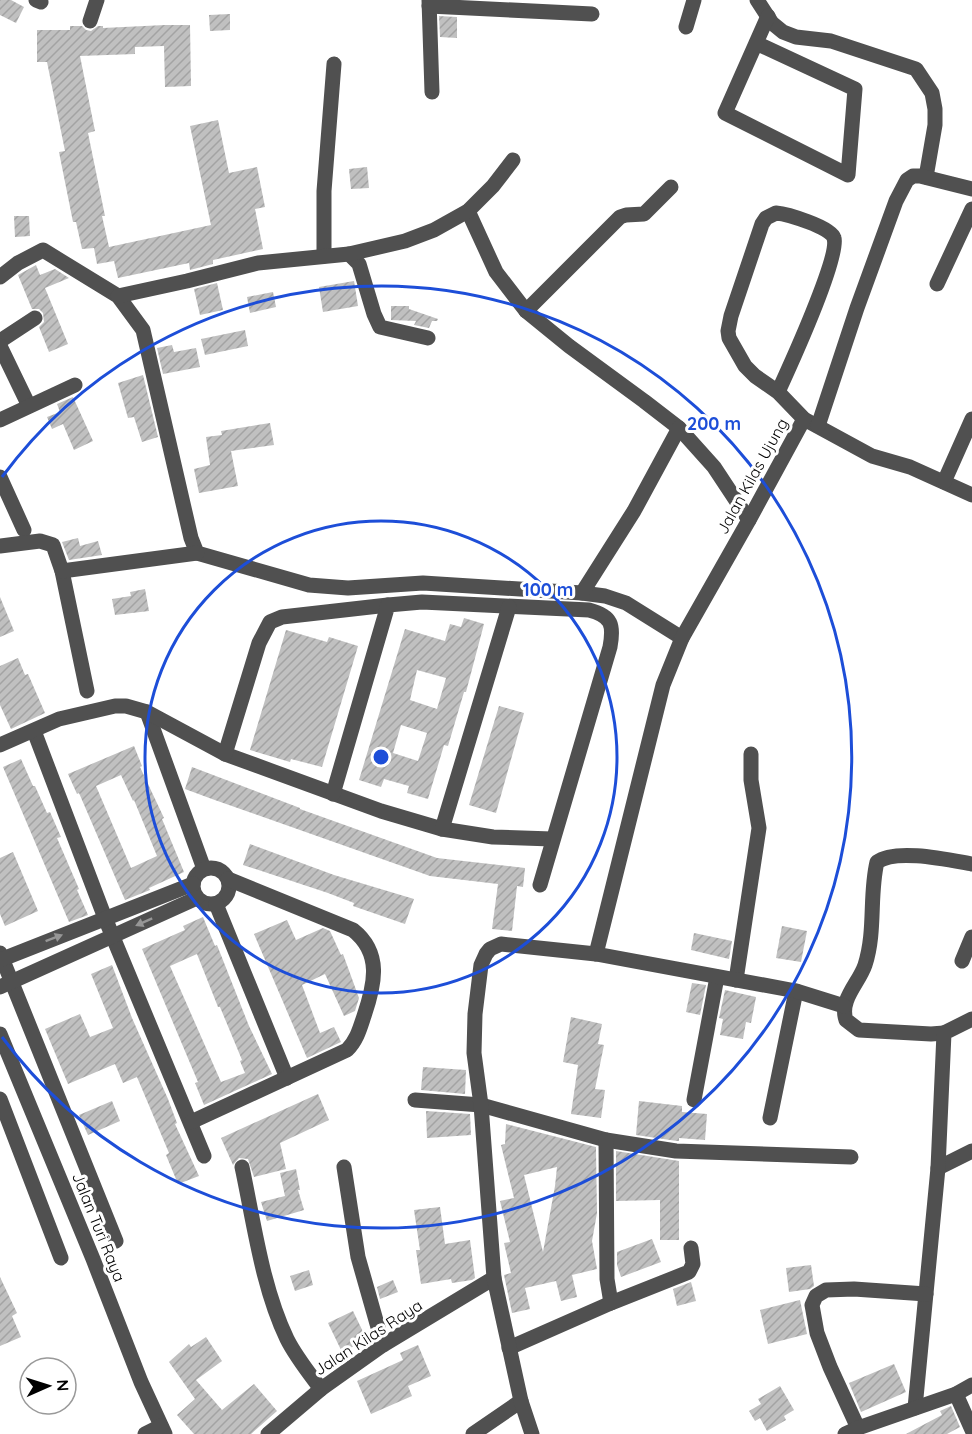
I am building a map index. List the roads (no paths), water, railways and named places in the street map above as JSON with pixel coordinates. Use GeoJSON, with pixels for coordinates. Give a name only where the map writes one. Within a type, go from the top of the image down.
{"type":"FeatureCollection","features":[{"type":"Feature","properties":{"kind":"street"},"geometry":{"type":"LineString","coordinates":[[90,21],[97,0]]}},
{"type":"Feature","properties":{"kind":"street"},"geometry":{"type":"LineString","coordinates":[[686,27],[694,0]]}},
{"type":"Feature","properties":{"kind":"street"},"geometry":{"type":"LineString","coordinates":[[758,0],[772,23],[783,32],[795,37],[831,41],[916,69],[932,93],[935,109],[935,125],[927,177]]}},
{"type":"Feature","properties":{"kind":"street"},"geometry":{"type":"LineString","coordinates":[[432,92],[429,3],[592,14]]}},
{"type":"Feature","properties":{"kind":"street"},"geometry":{"type":"LineString","coordinates":[[756,43],[855,88],[848,176],[725,113],[756,43],[768,16]]}},
{"type":"Feature","properties":{"kind":"street"},"geometry":{"type":"LineString","coordinates":[[324,256],[324,191],[334,64]]}},
{"type":"Feature","properties":{"kind":"street"},"geometry":{"type":"LineString","coordinates":[[118,296],[258,263],[349,254],[418,236],[468,211],[493,186],[513,160]]}},
{"type":"Feature","properties":{"kind":"street"},"geometry":{"type":"LineString","coordinates":[[818,426],[857,308],[896,201],[907,180],[913,176],[927,177],[972,189]]}},
{"type":"Feature","properties":{"kind":"street"},"geometry":{"type":"LineString","coordinates":[[526,310],[620,217],[644,214],[670,187]]}},
{"type":"Feature","properties":{"kind":"street"},"geometry":{"type":"LineString","coordinates":[[937,284],[972,209]]}},
{"type":"Feature","properties":{"kind":"street"},"geometry":{"type":"LineString","coordinates":[[468,211],[496,272],[526,310],[569,346],[679,428],[714,467],[749,520]]}},
{"type":"Feature","properties":{"kind":"street","name":"Jalan Kilas Ujung"},"geometry":{"type":"LineString","coordinates":[[596,954],[663,686],[682,638],[804,419],[778,392],[745,366],[729,338],[728,331],[730,316],[762,224],[771,215],[782,213],[829,231],[835,239],[834,252],[827,273],[778,392]]}},
{"type":"Feature","properties":{"kind":"street"},"geometry":{"type":"LineString","coordinates":[[0,277],[18,263],[43,250],[118,296],[143,330],[191,538],[197,554]]}},
{"type":"Feature","properties":{"kind":"street"},"geometry":{"type":"LineString","coordinates":[[349,254],[359,264],[380,327],[428,338]]}},
{"type":"Feature","properties":{"kind":"street"},"geometry":{"type":"LineString","coordinates":[[0,340],[35,318]]}},
{"type":"Feature","properties":{"kind":"street"},"geometry":{"type":"LineString","coordinates":[[0,346],[29,406]]}},
{"type":"Feature","properties":{"kind":"street"},"geometry":{"type":"LineString","coordinates":[[0,420],[75,385]]}},
{"type":"Feature","properties":{"kind":"street"},"geometry":{"type":"LineString","coordinates":[[804,419],[872,456],[910,467],[972,495]]}},
{"type":"Feature","properties":{"kind":"street"},"geometry":{"type":"LineString","coordinates":[[944,482],[972,419]]}},
{"type":"Feature","properties":{"kind":"street"},"geometry":{"type":"LineString","coordinates":[[582,593],[634,511],[679,428]]}},
{"type":"Feature","properties":{"kind":"street"},"geometry":{"type":"LineString","coordinates":[[0,477],[24,530]]}},
{"type":"Feature","properties":{"kind":"street"},"geometry":{"type":"LineString","coordinates":[[0,546],[40,541],[53,545],[62,571],[87,691]]}},
{"type":"Feature","properties":{"kind":"street"},"geometry":{"type":"LineString","coordinates":[[62,571],[197,554],[309,585],[327,587],[423,583],[582,593],[605,596],[626,603],[682,638]]}},
{"type":"Feature","properties":{"kind":"street"},"geometry":{"type":"LineString","coordinates":[[225,754],[259,643],[270,622],[282,617],[422,602],[589,610],[607,617],[611,627],[610,647],[540,885]]}},
{"type":"Feature","properties":{"kind":"street"},"geometry":{"type":"LineString","coordinates":[[333,794],[388,606]]}},
{"type":"Feature","properties":{"kind":"street"},"geometry":{"type":"LineString","coordinates":[[442,829],[509,607]]}},
{"type":"Feature","properties":{"kind":"street"},"geometry":{"type":"LineString","coordinates":[[0,745],[59,719],[115,706],[136,708],[225,754],[333,794],[442,829],[493,837],[552,839]]}},
{"type":"Feature","properties":{"kind":"street"},"geometry":{"type":"LineString","coordinates":[[147,712],[204,869]]}},
{"type":"Feature","properties":{"kind":"street"},"geometry":{"type":"LineString","coordinates":[[34,731],[112,936],[204,1156]]}},
{"type":"Feature","properties":{"kind":"street"},"geometry":{"type":"LineString","coordinates":[[736,980],[759,828],[752,780],[751,754]]}},
{"type":"Feature","properties":{"kind":"street"},"geometry":{"type":"LineString","coordinates":[[972,864],[902,855],[884,857],[877,861],[872,926],[865,965],[844,1006],[846,1020],[859,1030],[944,1033],[972,1019]]}},
{"type":"Feature","properties":{"kind":"street"},"geometry":{"type":"LineString","coordinates":[[215,868],[225,874],[228,879],[226,897],[216,904],[206,904],[195,891],[195,878],[204,869],[215,868]]}},
{"type":"Feature","properties":{"kind":"street"},"geometry":{"type":"LineString","coordinates":[[191,1122],[339,1054],[352,1045],[372,990],[374,972],[372,957],[362,937],[352,930],[228,879]]}},
{"type":"Feature","properties":{"kind":"street"},"geometry":{"type":"LineString","coordinates":[[116,1241],[6,985],[1,957],[105,918],[195,891]]}},
{"type":"Feature","properties":{"kind":"street"},"geometry":{"type":"LineString","coordinates":[[6,985],[112,936],[195,891]]}},
{"type":"Feature","properties":{"kind":"street"},"geometry":{"type":"LineString","coordinates":[[216,904],[287,1078]]}},
{"type":"Feature","properties":{"kind":"street"},"geometry":{"type":"LineString","coordinates":[[962,961],[972,938]]}},
{"type":"Feature","properties":{"kind":"street"},"geometry":{"type":"LineString","coordinates":[[532,1434],[521,1401],[494,1278],[481,1105],[474,1053],[475,1014],[482,965],[486,954],[490,949],[501,944],[596,954],[796,991],[844,1006]]}},
{"type":"Feature","properties":{"kind":"street"},"geometry":{"type":"LineString","coordinates":[[694,1100],[717,977]]}},
{"type":"Feature","properties":{"kind":"street"},"geometry":{"type":"LineString","coordinates":[[770,1118],[796,991]]}},
{"type":"Feature","properties":{"kind":"street"},"geometry":{"type":"LineString","coordinates":[[915,1408],[938,1168],[944,1033]]}},
{"type":"Feature","properties":{"kind":"street","name":"Jalan Turi Raya"},"geometry":{"type":"LineString","coordinates":[[0,1034],[163,1430]]}},
{"type":"Feature","properties":{"kind":"street"},"geometry":{"type":"LineString","coordinates":[[0,1099],[61,1258]]}},
{"type":"Feature","properties":{"kind":"street"},"geometry":{"type":"LineString","coordinates":[[415,1100],[481,1105],[606,1140],[676,1151],[851,1157]]}},
{"type":"Feature","properties":{"kind":"street"},"geometry":{"type":"LineString","coordinates":[[606,1140],[607,1279],[611,1303]]}},
{"type":"Feature","properties":{"kind":"street"},"geometry":{"type":"LineString","coordinates":[[938,1168],[972,1150]]}},
{"type":"Feature","properties":{"kind":"street"},"geometry":{"type":"LineString","coordinates":[[242,1167],[259,1250],[273,1302],[286,1337],[321,1389]]}},
{"type":"Feature","properties":{"kind":"street"},"geometry":{"type":"LineString","coordinates":[[344,1167],[358,1257],[383,1345]]}},
{"type":"Feature","properties":{"kind":"street"},"geometry":{"type":"LineString","coordinates":[[509,1348],[689,1272],[693,1264],[691,1248]]}},
{"type":"Feature","properties":{"kind":"street","name":"Jalan Kilas Raya"},"geometry":{"type":"LineString","coordinates":[[268,1434],[321,1389],[383,1345],[494,1278]]}},
{"type":"Feature","properties":{"kind":"street"},"geometry":{"type":"LineString","coordinates":[[926,1294],[854,1289],[826,1290],[816,1296],[812,1305],[817,1333],[852,1431],[956,1394],[972,1385]]}},
{"type":"Feature","properties":{"kind":"street"},"geometry":{"type":"LineString","coordinates":[[956,1394],[972,1430]]}},
{"type":"Feature","properties":{"kind":"street"},"geometry":{"type":"LineString","coordinates":[[473,1434],[521,1401]]}},
{"type":"Feature","properties":{"kind":"street"},"geometry":{"type":"LineString","coordinates":[[145,1434],[163,1430]]}}]}
